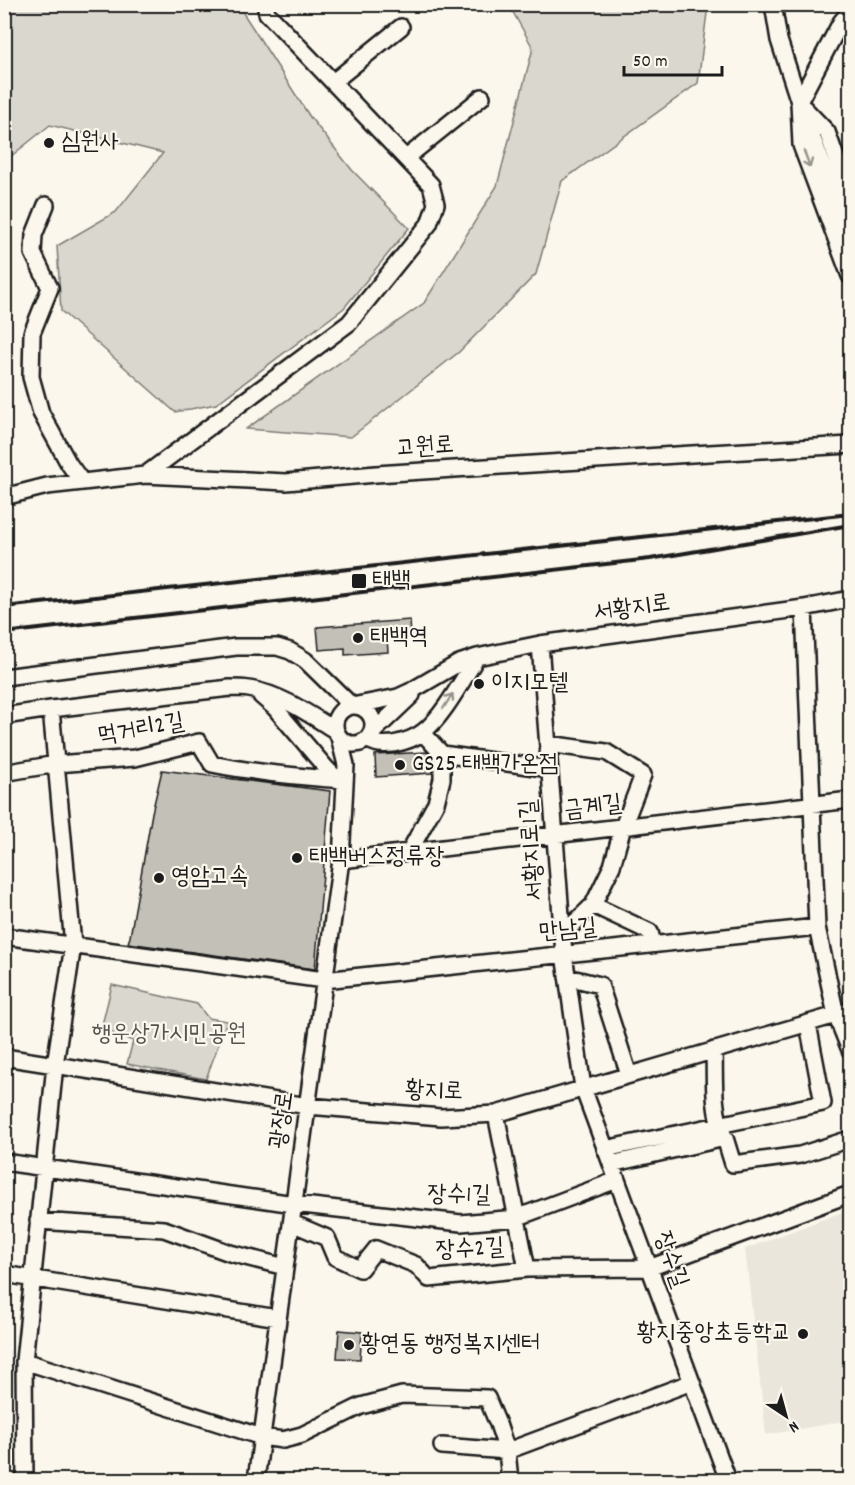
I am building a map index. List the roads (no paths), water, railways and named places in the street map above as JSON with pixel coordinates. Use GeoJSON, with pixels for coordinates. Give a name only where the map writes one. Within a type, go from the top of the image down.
{"type":"FeatureCollection","features":[{"type":"Feature","properties":{"kind":"street"},"geometry":{"type":"LineString","coordinates":[[145,475],[349,323],[429,224],[436,204],[431,185],[267,13],[265,4]]}},
{"type":"Feature","properties":{"kind":"street"},"geometry":{"type":"LineString","coordinates":[[773,4],[778,40],[850,237]]}},
{"type":"Feature","properties":{"kind":"street"},"geometry":{"type":"LineString","coordinates":[[850,10],[841,22],[799,102],[801,145],[850,276]]}},
{"type":"Feature","properties":{"kind":"street"},"geometry":{"type":"LineString","coordinates":[[333,82],[401,27]]}},
{"type":"Feature","properties":{"kind":"street"},"geometry":{"type":"LineString","coordinates":[[406,158],[482,97]]}},
{"type":"Feature","properties":{"kind":"street"},"geometry":{"type":"LineString","coordinates":[[799,102],[827,132],[850,196]]}},
{"type":"Feature","properties":{"kind":"street"},"geometry":{"type":"LineString","coordinates":[[46,205],[34,235],[33,253],[50,288],[32,333],[31,377],[41,413],[69,464],[82,482]]}},
{"type":"Feature","properties":{"kind":"street","name":"고원로"},"geometry":{"type":"LineString","coordinates":[[4,497],[47,486],[145,475],[286,482],[482,467],[850,445]]}},
{"type":"Feature","properties":{"kind":"street","name":"서황지로"},"geometry":{"type":"LineString","coordinates":[[426,683],[459,663],[540,644],[804,608],[850,599]]}},
{"type":"Feature","properties":{"kind":"street"},"geometry":{"type":"LineString","coordinates":[[804,608],[817,927],[843,1012],[850,1050]]}},
{"type":"Feature","properties":{"kind":"street","name":"서황지로1길"},"geometry":{"type":"LineString","coordinates":[[540,644],[562,935],[583,1088]]}},
{"type":"Feature","properties":{"kind":"street"},"geometry":{"type":"LineString","coordinates":[[4,677],[236,646],[277,646],[304,660],[349,708]]}},
{"type":"Feature","properties":{"kind":"street"},"geometry":{"type":"LineString","coordinates":[[367,738],[383,746],[406,742],[423,733],[437,719],[477,657]]}},
{"type":"Feature","properties":{"kind":"street"},"geometry":{"type":"LineString","coordinates":[[337,734],[334,724],[349,708],[398,697],[426,683]]}},
{"type":"Feature","properties":{"kind":"street"},"geometry":{"type":"LineString","coordinates":[[292,704],[344,741],[357,744],[367,738],[426,683]]}},
{"type":"Feature","properties":{"kind":"street"},"geometry":{"type":"LineString","coordinates":[[4,716],[230,688],[249,689],[310,708],[364,707],[372,716],[373,728],[345,773],[334,776],[275,708],[265,698],[249,689]]}},
{"type":"Feature","properties":{"kind":"street"},"geometry":{"type":"LineString","coordinates":[[25,1480],[24,1361],[55,1065],[73,945],[51,709]]}},
{"type":"Feature","properties":{"kind":"street"},"geometry":{"type":"LineString","coordinates":[[423,733],[442,754],[550,769]]}},
{"type":"Feature","properties":{"kind":"street","name":"광장로"},"geometry":{"type":"LineString","coordinates":[[256,1480],[341,860],[345,773],[337,734]]}},
{"type":"Feature","properties":{"kind":"street","name":"먹거리2길"},"geometry":{"type":"LineString","coordinates":[[4,771],[56,764],[135,758],[199,742],[212,764],[230,768],[288,775],[345,773]]}},
{"type":"Feature","properties":{"kind":"street"},"geometry":{"type":"LineString","coordinates":[[548,744],[606,752],[643,775],[622,827],[612,866],[593,905],[562,935]]}},
{"type":"Feature","properties":{"kind":"street"},"geometry":{"type":"LineString","coordinates":[[409,852],[436,803],[442,779],[442,754]]}},
{"type":"Feature","properties":{"kind":"street","name":"금계길"},"geometry":{"type":"LineString","coordinates":[[341,860],[850,800]]}},
{"type":"Feature","properties":{"kind":"street"},"geometry":{"type":"LineString","coordinates":[[593,905],[650,932],[653,944]]}},
{"type":"Feature","properties":{"kind":"street","name":"만남길"},"geometry":{"type":"LineString","coordinates":[[4,936],[324,980],[817,927]]}},
{"type":"Feature","properties":{"kind":"street"},"geometry":{"type":"LineString","coordinates":[[567,977],[600,985],[629,1075]]}},
{"type":"Feature","properties":{"kind":"street","name":"황지로"},"geometry":{"type":"LineString","coordinates":[[4,1058],[308,1106],[441,1117],[496,1114],[843,1012]]}},
{"type":"Feature","properties":{"kind":"street"},"geometry":{"type":"LineString","coordinates":[[611,1164],[823,1103],[808,1024]]}},
{"type":"Feature","properties":{"kind":"street"},"geometry":{"type":"LineString","coordinates":[[714,1050],[715,1097],[722,1132],[733,1164],[801,1155],[850,1139]]}},
{"type":"Feature","properties":{"kind":"street","name":"장수길"},"geometry":{"type":"LineString","coordinates":[[583,1088],[728,1480]]}},
{"type":"Feature","properties":{"kind":"street"},"geometry":{"type":"LineString","coordinates":[[496,1114],[527,1269]]}},
{"type":"Feature","properties":{"kind":"street"},"geometry":{"type":"LineString","coordinates":[[605,1149],[722,1132]]}},
{"type":"Feature","properties":{"kind":"street","name":"장수1길"},"geometry":{"type":"LineString","coordinates":[[4,1162],[294,1204],[461,1223],[516,1218],[617,1180]]}},
{"type":"Feature","properties":{"kind":"street","name":"장수2길"},"geometry":{"type":"LineString","coordinates":[[292,1223],[327,1238],[335,1257],[360,1269],[376,1249],[416,1265],[429,1279],[527,1269],[649,1268],[850,1194]]}},
{"type":"Feature","properties":{"kind":"street"},"geometry":{"type":"LineString","coordinates":[[38,1221],[164,1228],[230,1253],[285,1267]]}},
{"type":"Feature","properties":{"kind":"street"},"geometry":{"type":"LineString","coordinates":[[4,1274],[278,1318]]}},
{"type":"Feature","properties":{"kind":"street"},"geometry":{"type":"LineString","coordinates":[[24,1361],[262,1437],[283,1440],[302,1436],[361,1406],[402,1395],[487,1398],[507,1451],[510,1480]]}},
{"type":"Feature","properties":{"kind":"street"},"geometry":{"type":"LineString","coordinates":[[442,1446],[507,1451],[692,1382]]}},
{"type":"Feature","properties":{"kind":"railway"},"geometry":{"type":"LineString","coordinates":[[4,607],[850,514]]}},
{"type":"Feature","properties":{"kind":"railway"},"geometry":{"type":"LineString","coordinates":[[4,633],[650,559],[850,525]]}},
{"type":"Feature","properties":{"kind":"place","name":"심원사"},"geometry":{"type":"Point","coordinates":[49,143]}},
{"type":"Feature","properties":{"kind":"place","name":"태백"},"geometry":{"type":"Point","coordinates":[359,581]}},
{"type":"Feature","properties":{"kind":"place","name":"태백역"},"geometry":{"type":"Point","coordinates":[358,638]}},
{"type":"Feature","properties":{"kind":"place","name":"이지모텔"},"geometry":{"type":"Point","coordinates":[479,684]}},
{"type":"Feature","properties":{"kind":"place","name":"GS25 태백가온점"},"geometry":{"type":"Point","coordinates":[400,765]}},
{"type":"Feature","properties":{"kind":"place","name":"태백버스정류장"},"geometry":{"type":"Point","coordinates":[297,858]}},
{"type":"Feature","properties":{"kind":"place","name":"영암고속"},"geometry":{"type":"Point","coordinates":[159,878]}},
{"type":"Feature","properties":{"kind":"place","name":"황지중앙초등학교"},"geometry":{"type":"Point","coordinates":[803,1334]}},
{"type":"Feature","properties":{"kind":"place","name":"황연동 행정복지센터"},"geometry":{"type":"Point","coordinates":[349,1345]}},
{"type":"Feature","properties":{"kind":"park label","name":"행운상가시민공원"},"geometry":{"type":"Point","coordinates":[169,1035]}}]}
